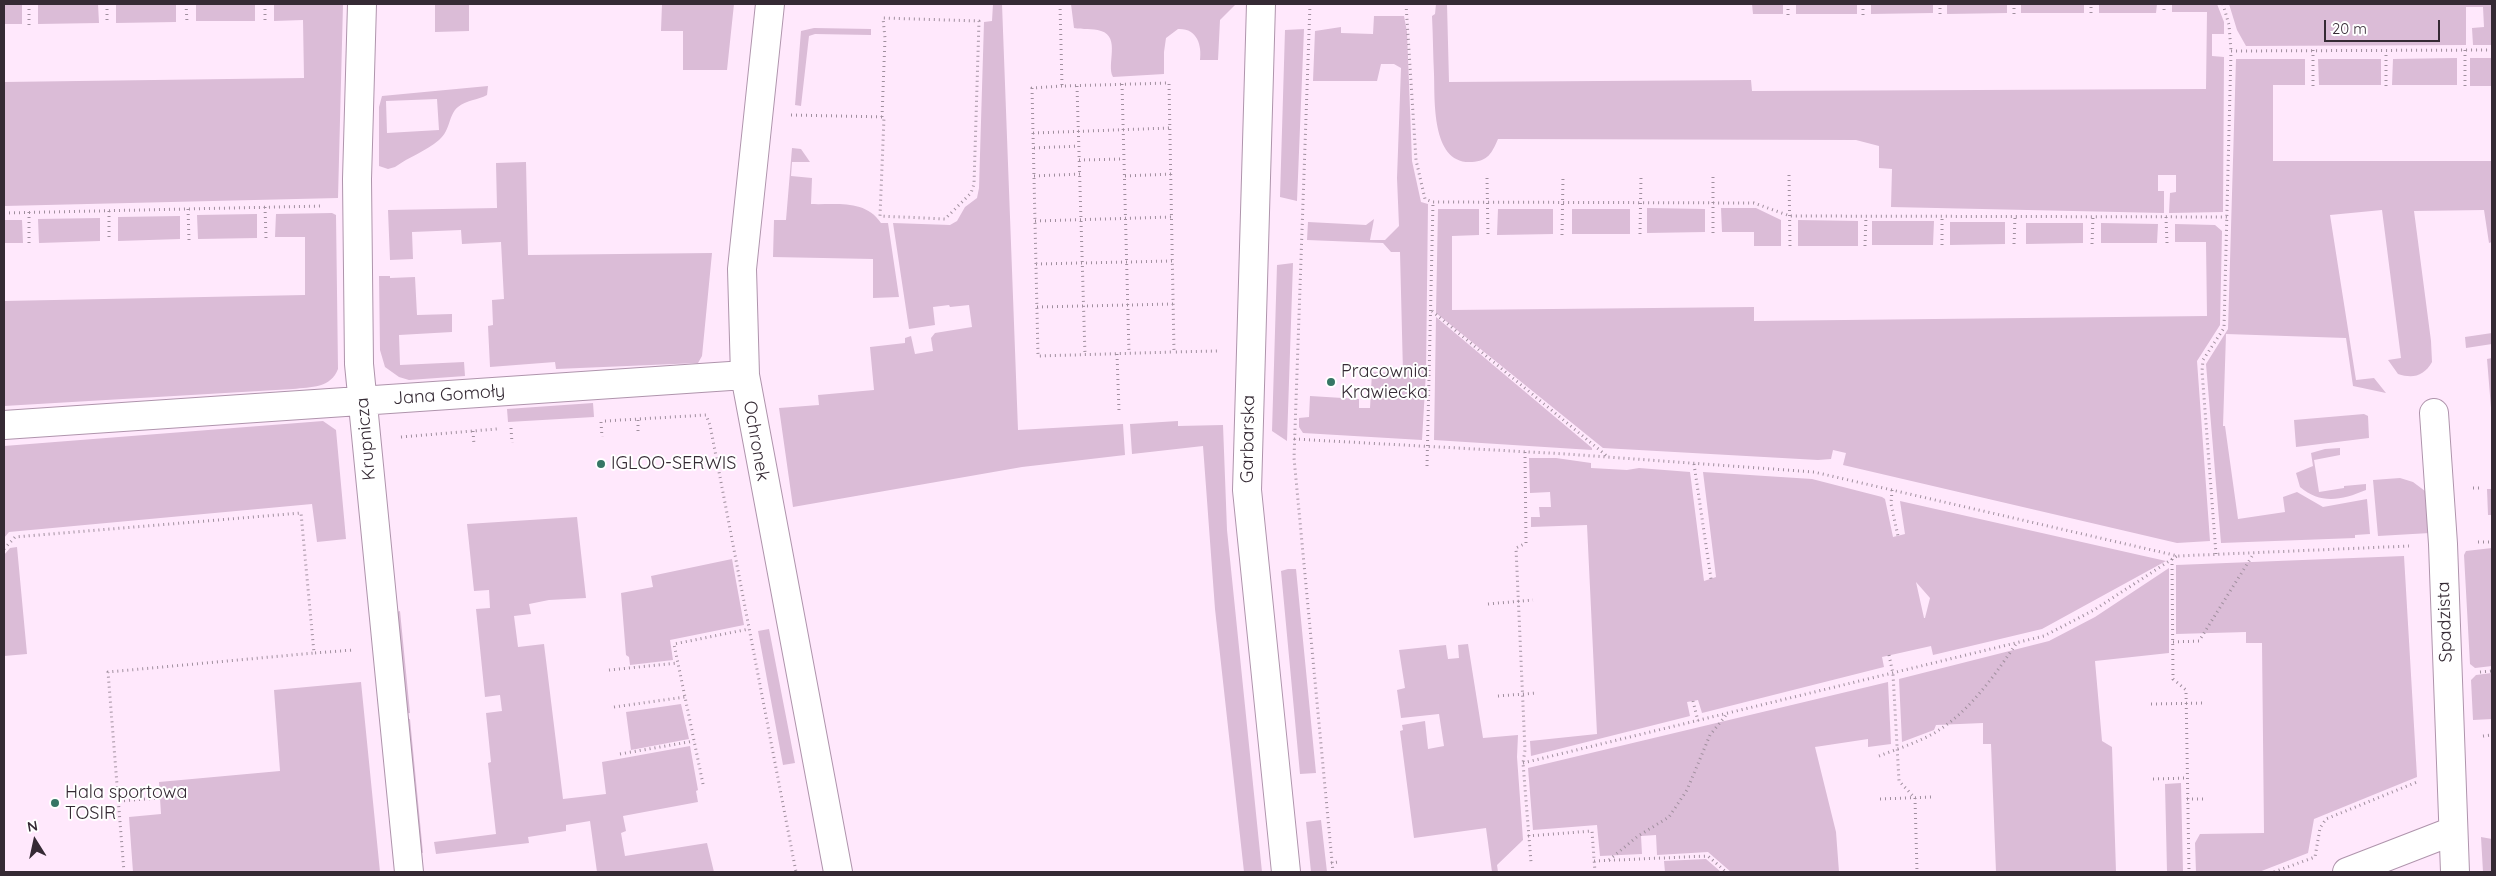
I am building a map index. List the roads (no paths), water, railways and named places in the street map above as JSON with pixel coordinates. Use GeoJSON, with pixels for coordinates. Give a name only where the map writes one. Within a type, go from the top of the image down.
{"type":"FeatureCollection","features":[{"type":"Feature","properties":{"kind":"street","name":"Krupnicza"},"geometry":{"type":"LineString","coordinates":[[362,4],[358,205],[359,364],[409,872]]}},
{"type":"Feature","properties":{"kind":"street","name":"Ochronek"},"geometry":{"type":"LineString","coordinates":[[770,4],[742,268],[745,375],[838,872]]}},
{"type":"Feature","properties":{"kind":"street","name":"Garbarska"},"geometry":{"type":"LineString","coordinates":[[1261,4],[1247,490],[1286,872]]}},
{"type":"Feature","properties":{"kind":"street","name":"Jana Gomoły"},"geometry":{"type":"LineString","coordinates":[[4,425],[745,375]]}},
{"type":"Feature","properties":{"kind":"street","name":"Spadzista"},"geometry":{"type":"LineString","coordinates":[[2434,412],[2442,544],[2455,872]]}},
{"type":"Feature","properties":{"kind":"street"},"geometry":{"type":"LineString","coordinates":[[2347,872],[2453,831]]}},
{"type":"Feature","properties":{"kind":"place","name":"Pracownia Krawiecka"},"geometry":{"type":"Point","coordinates":[1331,382]}},
{"type":"Feature","properties":{"kind":"place","name":"IGLOO-SERWIS"},"geometry":{"type":"Point","coordinates":[601,464]}},
{"type":"Feature","properties":{"kind":"place","name":"Hala sportowa TOSIR"},"geometry":{"type":"Point","coordinates":[55,803]}}]}
